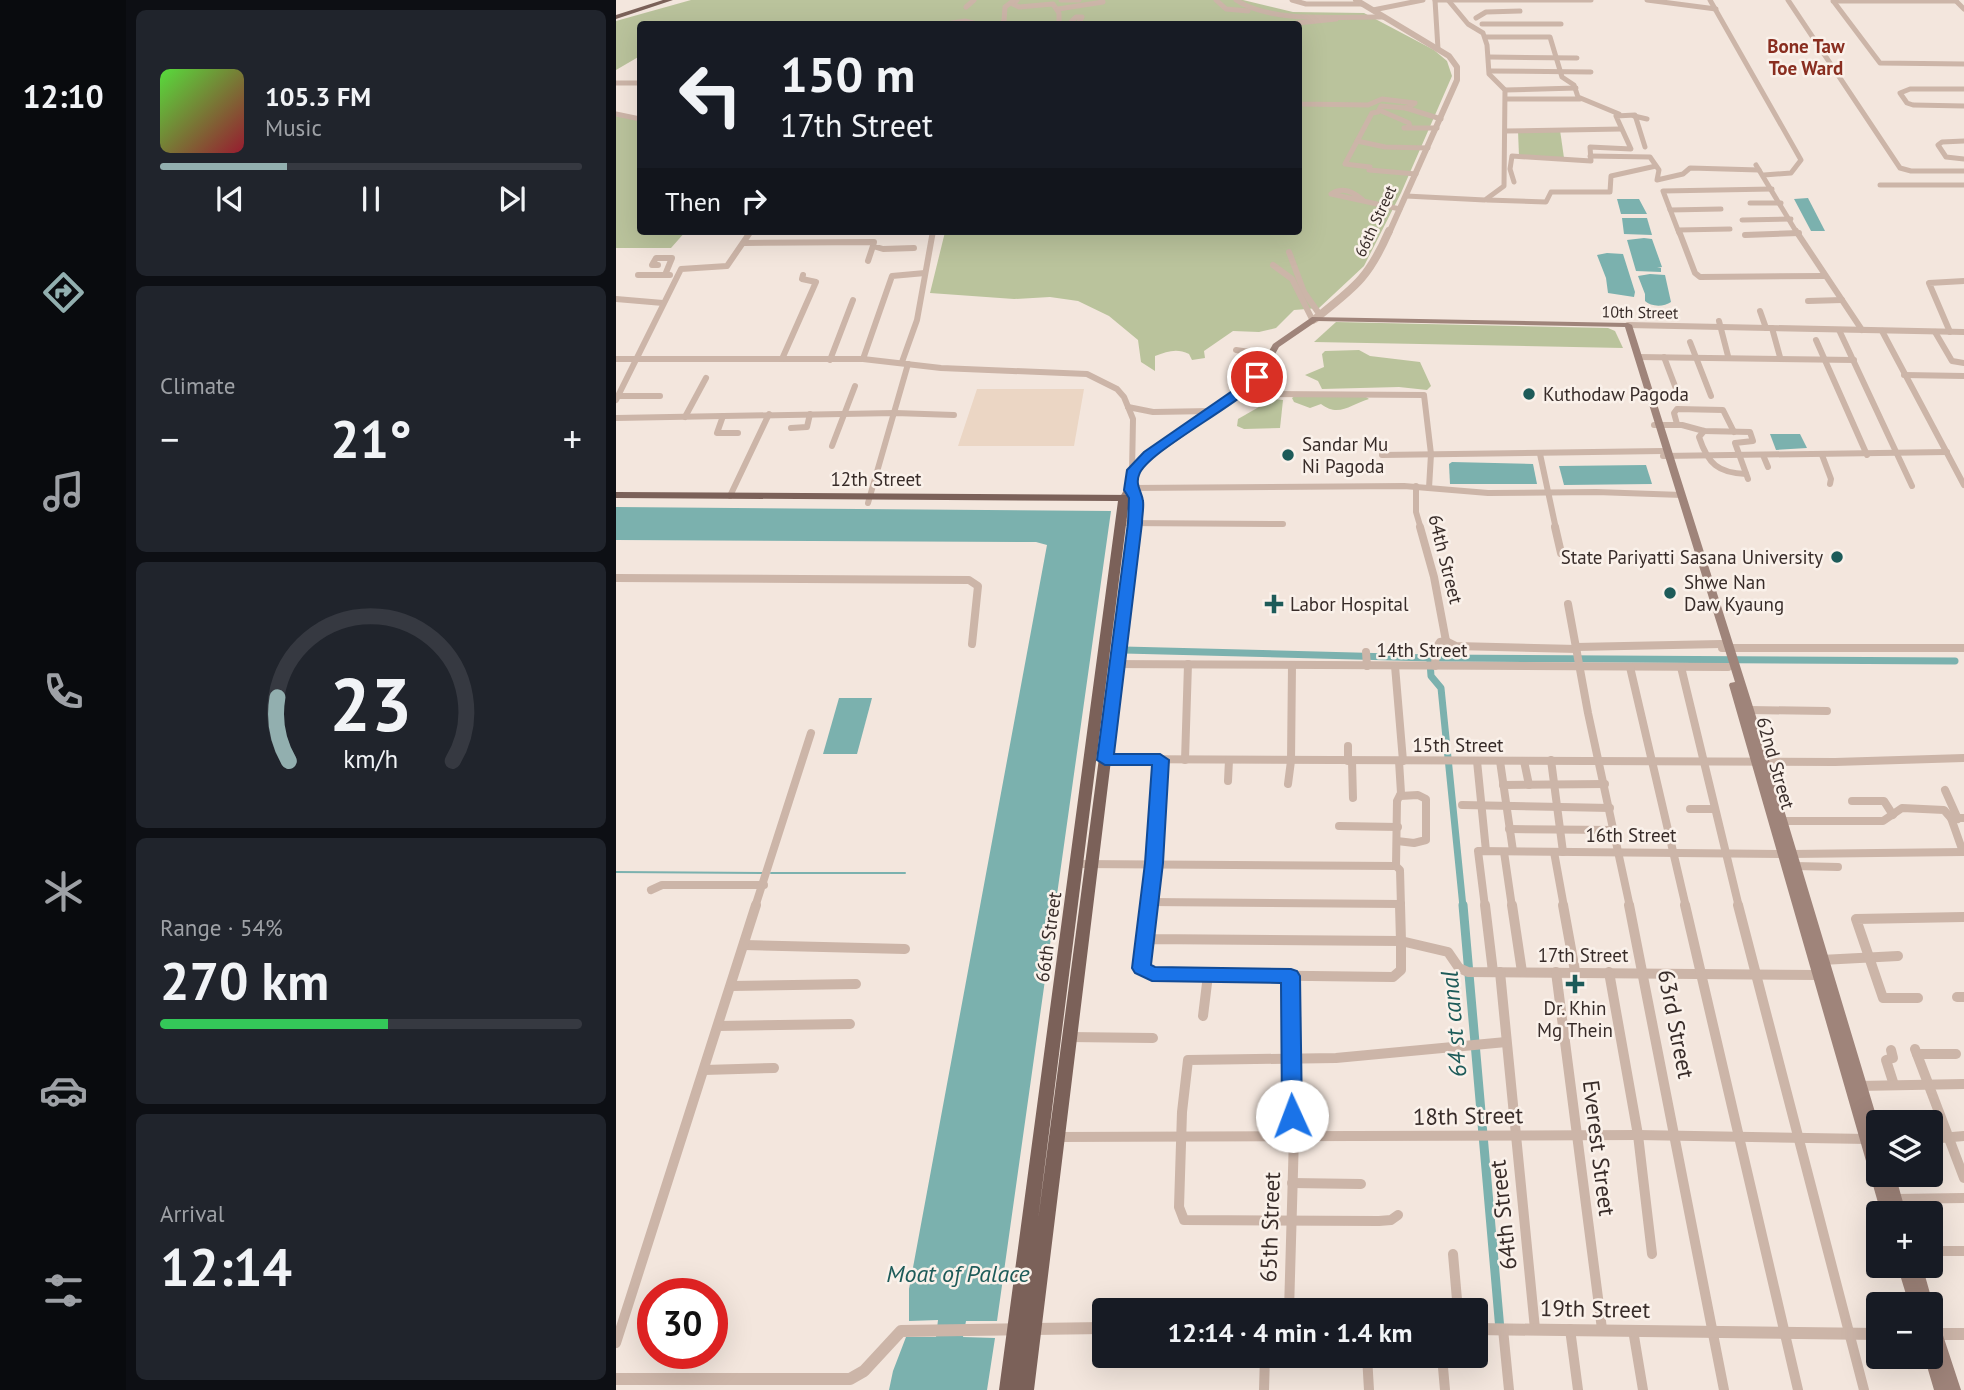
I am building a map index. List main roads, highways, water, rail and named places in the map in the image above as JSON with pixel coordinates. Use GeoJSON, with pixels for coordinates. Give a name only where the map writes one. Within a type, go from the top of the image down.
{"type":"FeatureCollection","features":[{"type":"Feature","properties":{"kind":"main road"},"geometry":{"type":"LineString","coordinates":[[616,16],[665,0]]}},
{"type":"Feature","properties":{"kind":"main road"},"geometry":{"type":"LineString","coordinates":[[616,16],[670,0]]}},
{"type":"Feature","properties":{"kind":"main road","name":"10th Street"},"geometry":{"type":"LineString","coordinates":[[1316,318],[1625,325]]}},
{"type":"Feature","properties":{"kind":"main road","name":"66th Street"},"geometry":{"type":"LineString","coordinates":[[1008,1390],[1054,1037],[1084,864],[1129,523],[1132,473],[1149,455],[1243,390],[1260,374],[1279,344],[1316,318]]}},
{"type":"Feature","properties":{"kind":"main road","name":"62nd Street"},"geometry":{"type":"LineString","coordinates":[[1625,325],[1790,858],[1856,1086]]}},
{"type":"Feature","properties":{"kind":"main road","name":"62nd Street"},"geometry":{"type":"LineString","coordinates":[[1632,346],[1638,357],[1646,395]]}},
{"type":"Feature","properties":{"kind":"main road","name":"12th Street"},"geometry":{"type":"LineString","coordinates":[[616,498],[730,496],[869,500]]}},
{"type":"Feature","properties":{"kind":"main road","name":"12th Street"},"geometry":{"type":"LineString","coordinates":[[616,498],[869,500],[1130,497]]}},
{"type":"Feature","properties":{"kind":"main road","name":"62nd Street"},"geometry":{"type":"LineString","coordinates":[[1730,665],[1749,709],[1760,762]]}},
{"type":"Feature","properties":{"kind":"main road","name":"66th Street"},"geometry":{"type":"LineString","coordinates":[[1025,1390],[1071,1037],[1084,864]]}},
{"type":"Feature","properties":{"kind":"main road","name":"62nd Street"},"geometry":{"type":"LineString","coordinates":[[1819,960],[1819,975],[1866,1115]]}},
{"type":"Feature","properties":{"kind":"main road"},"geometry":{"type":"LineString","coordinates":[[1943,1362],[1953,1390]]}},
{"type":"Feature","properties":{"kind":"main road"},"geometry":{"type":"LineString","coordinates":[[1936,1369],[1942,1390]]}},
{"type":"Feature","properties":{"kind":"water"},"geometry":{"type":"Polygon","coordinates":[[[1808,198],[1825,231],[1811,231],[1794,199],[1808,198]]]}},
{"type":"Feature","properties":{"kind":"water"},"geometry":{"type":"Polygon","coordinates":[[[1617,199],[1639,199],[1647,214],[1621,214],[1617,199]]]}},
{"type":"Feature","properties":{"kind":"water"},"geometry":{"type":"Polygon","coordinates":[[[1622,218],[1647,218],[1652,235],[1624,234],[1622,218]]]}},
{"type":"Feature","properties":{"kind":"water"},"geometry":{"type":"Polygon","coordinates":[[[1652,239],[1662,267],[1657,268],[1661,268],[1661,272],[1636,271],[1627,240],[1652,239]]]}},
{"type":"Feature","properties":{"kind":"water"},"geometry":{"type":"Polygon","coordinates":[[[1623,254],[1635,292],[1634,297],[1608,293],[1606,278],[1597,255],[1623,254]]]}},
{"type":"Feature","properties":{"kind":"water"},"geometry":{"type":"Polygon","coordinates":[[[1665,275],[1671,302],[1658,306],[1645,301],[1638,276],[1665,275]]]}},
{"type":"Feature","properties":{"kind":"water"},"geometry":{"type":"Polygon","coordinates":[[[1770,434],[1800,434],[1807,448],[1776,450],[1770,434]]]}},
{"type":"Feature","properties":{"kind":"water"},"geometry":{"type":"Polygon","coordinates":[[[1449,464],[1533,464],[1537,484],[1450,484],[1449,464]]]}},
{"type":"Feature","properties":{"kind":"water"},"geometry":{"type":"Polygon","coordinates":[[[1646,465],[1652,484],[1564,485],[1559,466],[1646,465]]]}},
{"type":"Feature","properties":{"kind":"water","name":"Moat of Palace"},"geometry":{"type":"Polygon","coordinates":[[[616,507],[1111,511],[997,1321],[966,1321],[963,1337],[995,1338],[987,1390],[889,1390],[906,1337],[936,1337],[938,1320],[909,1321],[909,1289],[1047,545],[1036,542],[616,540],[616,507]]]}},
{"type":"Feature","properties":{"kind":"water"},"geometry":{"type":"Polygon","coordinates":[[[839,698],[872,698],[857,754],[823,754],[839,698]]]}},
{"type":"Feature","properties":{"kind":"waterway"},"geometry":{"type":"LineString","coordinates":[[1124,650],[1430,658],[1955,661]]}},
{"type":"Feature","properties":{"kind":"waterway","name":"64 st canal"},"geometry":{"type":"LineString","coordinates":[[1430,662],[1431,676],[1441,688],[1463,907]]}},
{"type":"Feature","properties":{"kind":"waterway"},"geometry":{"type":"LineString","coordinates":[[616,872],[762,873]]}},
{"type":"Feature","properties":{"kind":"waterway"},"geometry":{"type":"LineString","coordinates":[[771,873],[905,873]]}},
{"type":"Feature","properties":{"kind":"waterway","name":"64 st canal"},"geometry":{"type":"LineString","coordinates":[[1463,905],[1500,1330]]}},
{"type":"Feature","properties":{"kind":"place","name":"Kuthodaw Pagoda"},"geometry":{"type":"Point","coordinates":[1529,394]}},
{"type":"Feature","properties":{"kind":"place","name":"Sandar Mu Ni Pagoda"},"geometry":{"type":"Point","coordinates":[1288,455]}},
{"type":"Feature","properties":{"kind":"place","name":"State Pariyatti Sasana University"},"geometry":{"type":"Point","coordinates":[1837,557]}},
{"type":"Feature","properties":{"kind":"place","name":"Shwe Nan Daw Kyaung"},"geometry":{"type":"Point","coordinates":[1670,593]}},
{"type":"Feature","properties":{"kind":"place","name":"Labor Hospital"},"geometry":{"type":"Point","coordinates":[1274,604]}},
{"type":"Feature","properties":{"kind":"place","name":"Dr. Khin Mg Thein"},"geometry":{"type":"Point","coordinates":[1575,984]}},
{"type":"Feature","properties":{"kind":"district","name":"Bone Taw Toe Ward"},"geometry":{"type":"Point","coordinates":[1806,57]}}]}
